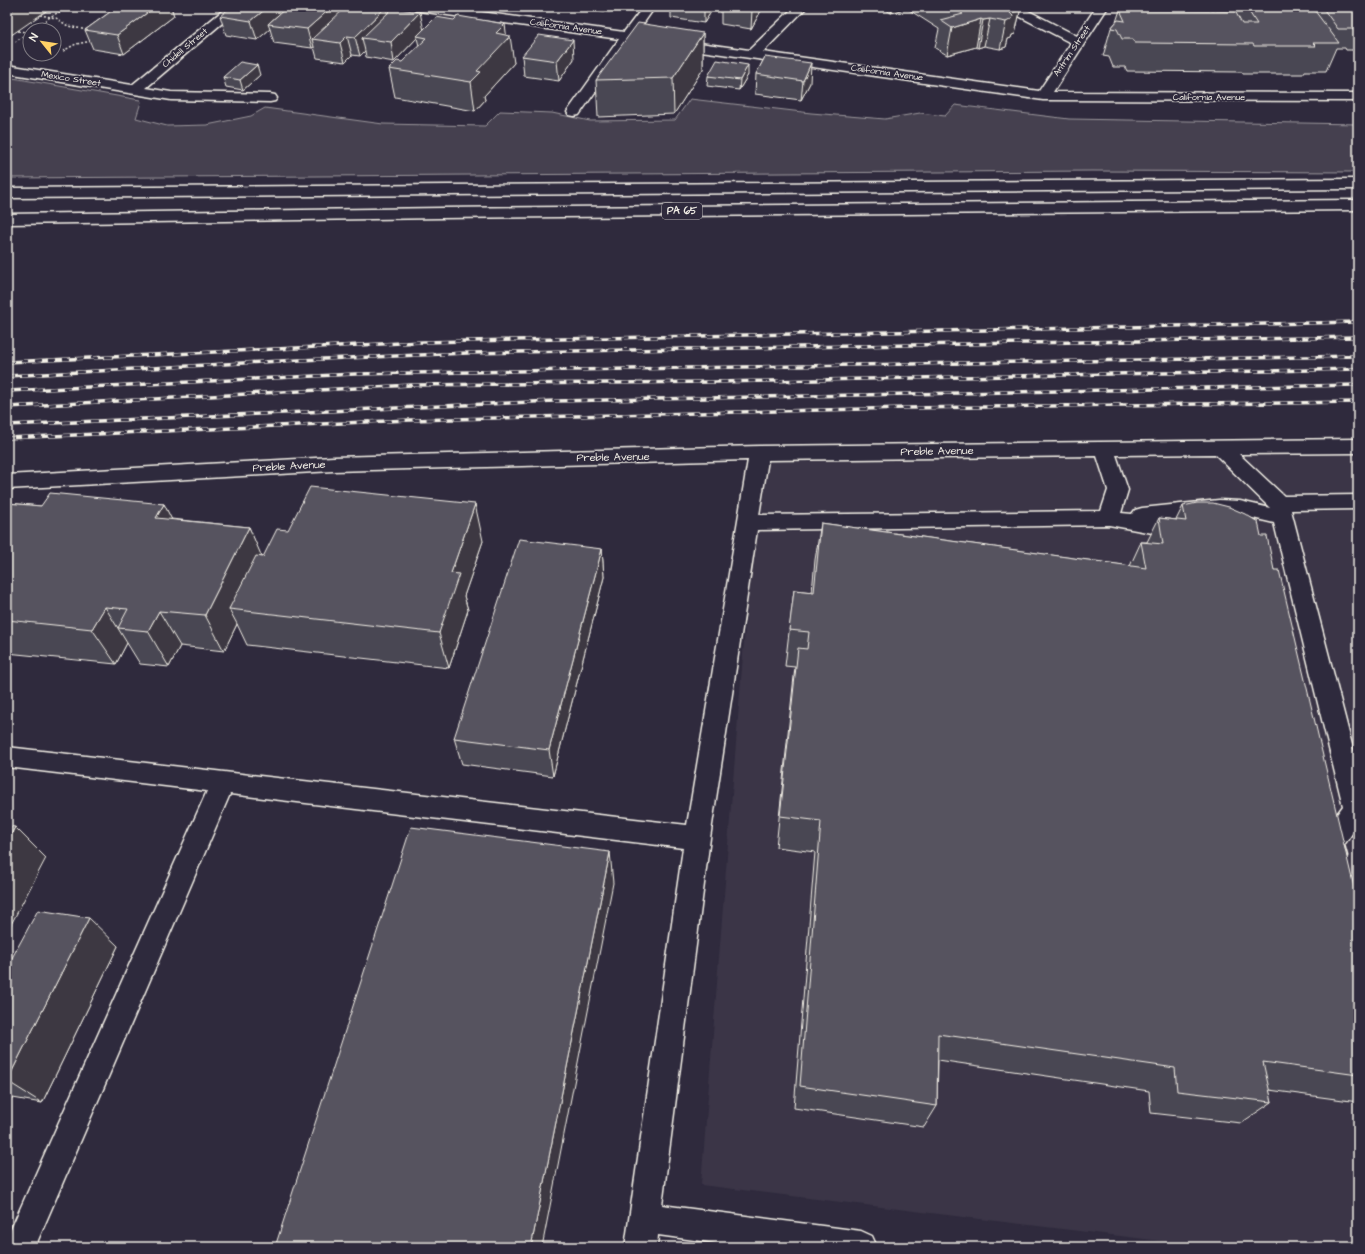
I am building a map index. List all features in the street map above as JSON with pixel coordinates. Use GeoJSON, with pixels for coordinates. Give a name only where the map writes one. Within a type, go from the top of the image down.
{"type":"FeatureCollection","features":[{"type":"Feature","properties":{"kind":"main road","name":"Chidell Street"},"geometry":{"type":"LineString","coordinates":[[135,90],[235,7]]}},
{"type":"Feature","properties":{"kind":"main road","name":"California Avenue"},"geometry":{"type":"LineString","coordinates":[[419,7],[1043,96],[1358,97]]}},
{"type":"Feature","properties":{"kind":"main road"},"geometry":{"type":"LineString","coordinates":[[574,112],[649,7]]}},
{"type":"Feature","properties":{"kind":"main road"},"geometry":{"type":"LineString","coordinates":[[753,54],[801,7]]}},
{"type":"Feature","properties":{"kind":"main road"},"geometry":{"type":"LineString","coordinates":[[1011,7],[1078,42]]}},
{"type":"Feature","properties":{"kind":"main road","name":"Antrim Street"},"geometry":{"type":"LineString","coordinates":[[1043,96],[1102,7]]}},
{"type":"Feature","properties":{"kind":"main road","name":"Mexico Street"},"geometry":{"type":"LineString","coordinates":[[7,69],[171,96],[270,98]]}},
{"type":"Feature","properties":{"kind":"main road","name":"PA 65"},"geometry":{"type":"LineString","coordinates":[[7,193],[1358,184]]}},
{"type":"Feature","properties":{"kind":"main road","name":"PA 65"},"geometry":{"type":"LineString","coordinates":[[7,219],[1358,204]]}},
{"type":"Feature","properties":{"kind":"main road","name":"Preble Avenue"},"geometry":{"type":"LineString","coordinates":[[7,482],[333,464],[759,453],[1358,446]]}},
{"type":"Feature","properties":{"kind":"main road"},"geometry":{"type":"LineString","coordinates":[[1219,447],[1281,510],[1357,809],[1331,843],[1341,881]]}},
{"type":"Feature","properties":{"kind":"main road"},"geometry":{"type":"LineString","coordinates":[[1104,448],[1118,490],[1109,518]]}},
{"type":"Feature","properties":{"kind":"main road"},"geometry":{"type":"LineString","coordinates":[[759,453],[697,838],[643,1233],[861,1247]]}},
{"type":"Feature","properties":{"kind":"main road"},"geometry":{"type":"LineString","coordinates":[[748,523],[1109,518],[1219,507],[1281,510],[1358,502]]}},
{"type":"Feature","properties":{"kind":"main road"},"geometry":{"type":"LineString","coordinates":[[1109,518],[1160,525],[1203,535]]}},
{"type":"Feature","properties":{"kind":"main road"},"geometry":{"type":"LineString","coordinates":[[1281,587],[1307,616]]}},
{"type":"Feature","properties":{"kind":"main road"},"geometry":{"type":"LineString","coordinates":[[7,757],[697,838]]}},
{"type":"Feature","properties":{"kind":"main road"},"geometry":{"type":"LineString","coordinates":[[19,1247],[223,782]]}},
{"type":"Feature","properties":{"kind":"path"},"geometry":{"type":"LineString","coordinates":[[43,22],[68,7]]}},
{"type":"Feature","properties":{"kind":"path"},"geometry":{"type":"LineString","coordinates":[[40,15],[56,18],[68,26],[90,30]]}},
{"type":"Feature","properties":{"kind":"path"},"geometry":{"type":"LineString","coordinates":[[11,45],[22,37]]}},
{"type":"Feature","properties":{"kind":"path"},"geometry":{"type":"LineString","coordinates":[[65,49],[80,42],[96,41]]}},
{"type":"Feature","properties":{"kind":"shaded area"},"geometry":{"type":"Polygon","coordinates":[[[7,77],[140,100],[141,102],[136,118],[167,126],[207,125],[251,116],[265,108],[383,124],[485,126],[500,111],[552,113],[590,121],[675,120],[690,99],[811,113],[885,119],[920,113],[945,116],[955,105],[1069,119],[1358,124],[1358,172],[1092,171],[7,178],[7,77]]]}},
{"type":"Feature","properties":{"kind":"shaded area"},"geometry":{"type":"Polygon","coordinates":[[[1358,438],[1358,1247],[1211,1247],[701,1185],[759,453],[1219,447],[1358,438]]]}},
{"type":"Feature","properties":{"kind":"building"},"geometry":{"type":"Polygon","coordinates":[[[7,7],[16,7],[7,13],[7,7]]]}},
{"type":"Feature","properties":{"kind":"building"},"geometry":{"type":"Polygon","coordinates":[[[117,7],[155,7],[117,35],[85,30],[117,7]]]}},
{"type":"Feature","properties":{"kind":"building"},"geometry":{"type":"Polygon","coordinates":[[[231,7],[268,7],[251,21],[220,16],[231,7]]]}},
{"type":"Feature","properties":{"kind":"building"},"geometry":{"type":"Polygon","coordinates":[[[287,7],[332,7],[307,29],[268,24],[287,7]]]}},
{"type":"Feature","properties":{"kind":"building"},"geometry":{"type":"Polygon","coordinates":[[[346,7],[386,7],[355,37],[347,36],[340,43],[312,39],[346,7]]]}},
{"type":"Feature","properties":{"kind":"building"},"geometry":{"type":"Polygon","coordinates":[[[732,7],[753,7],[752,10],[732,7]]]}},
{"type":"Feature","properties":{"kind":"building"},"geometry":{"type":"Polygon","coordinates":[[[952,7],[1019,7],[1014,9],[1017,11],[1010,13],[1013,16],[1012,19],[1006,22],[981,19],[952,28],[940,20],[963,14],[952,7]]]}},
{"type":"Feature","properties":{"kind":"building"},"geometry":{"type":"Polygon","coordinates":[[[1246,7],[1312,7],[1339,43],[1313,43],[1316,46],[1254,46],[1253,44],[1135,43],[1133,39],[1122,39],[1117,29],[1111,28],[1118,20],[1125,21],[1120,10],[1235,11],[1242,24],[1257,24],[1246,7]]]}},
{"type":"Feature","properties":{"kind":"building"},"geometry":{"type":"Polygon","coordinates":[[[1322,7],[1358,7],[1358,31],[1354,31],[1353,29],[1338,29],[1322,7]]]}},
{"type":"Feature","properties":{"kind":"building"},"geometry":{"type":"Polygon","coordinates":[[[393,8],[420,12],[391,42],[362,38],[393,8]]]}},
{"type":"Feature","properties":{"kind":"building"},"geometry":{"type":"Polygon","coordinates":[[[458,16],[505,24],[496,33],[510,36],[477,71],[481,72],[471,82],[389,69],[397,61],[402,62],[427,38],[417,36],[436,17],[454,20],[458,16]]]}},
{"type":"Feature","properties":{"kind":"building"},"geometry":{"type":"Polygon","coordinates":[[[638,23],[703,33],[673,78],[596,80],[638,23]]]}},
{"type":"Feature","properties":{"kind":"building"},"geometry":{"type":"Polygon","coordinates":[[[539,35],[573,40],[557,61],[522,56],[539,35]]]}},
{"type":"Feature","properties":{"kind":"building"},"geometry":{"type":"Polygon","coordinates":[[[765,57],[811,63],[803,81],[756,74],[765,57]]]}},
{"type":"Feature","properties":{"kind":"building"},"geometry":{"type":"Polygon","coordinates":[[[717,60],[748,65],[740,80],[708,76],[717,60]]]}},
{"type":"Feature","properties":{"kind":"building"},"geometry":{"type":"Polygon","coordinates":[[[240,62],[257,65],[240,80],[223,77],[240,62]]]}},
{"type":"Feature","properties":{"kind":"building"},"geometry":{"type":"Polygon","coordinates":[[[310,487],[475,504],[451,573],[459,574],[439,633],[229,609],[256,556],[263,557],[277,529],[288,530],[310,487]]]}},
{"type":"Feature","properties":{"kind":"building"},"geometry":{"type":"Polygon","coordinates":[[[50,493],[164,504],[156,518],[249,527],[205,615],[159,611],[148,631],[118,628],[128,609],[105,607],[92,629],[7,620],[7,503],[41,506],[50,493]]]}},
{"type":"Feature","properties":{"kind":"building"},"geometry":{"type":"Polygon","coordinates":[[[1197,503],[1213,503],[1229,507],[1258,522],[1261,536],[1267,536],[1274,570],[1279,570],[1358,904],[1358,1075],[1263,1062],[1272,1102],[1177,1091],[1175,1068],[938,1034],[937,1106],[800,1086],[821,821],[780,816],[798,648],[807,649],[809,632],[789,630],[794,590],[814,592],[821,523],[1146,568],[1141,542],[1163,544],[1159,518],[1186,521],[1183,506],[1197,503]]]}},
{"type":"Feature","properties":{"kind":"building"},"geometry":{"type":"Polygon","coordinates":[[[519,539],[602,549],[549,750],[454,738],[519,539]]]}},
{"type":"Feature","properties":{"kind":"building"},"geometry":{"type":"Polygon","coordinates":[[[7,826],[15,827],[7,842],[7,826]]]}},
{"type":"Feature","properties":{"kind":"building"},"geometry":{"type":"Polygon","coordinates":[[[411,827],[610,852],[531,1247],[275,1247],[411,827]]]}},
{"type":"Feature","properties":{"kind":"building"},"geometry":{"type":"Polygon","coordinates":[[[38,910],[89,918],[7,1081],[7,967],[38,910]]]}},
{"type":"Feature","properties":{"kind":"railway"},"geometry":{"type":"LineString","coordinates":[[7,362],[423,342],[1358,322]]}},
{"type":"Feature","properties":{"kind":"railway"},"geometry":{"type":"LineString","coordinates":[[7,376],[299,360],[468,353],[1358,337]]}},
{"type":"Feature","properties":{"kind":"railway"},"geometry":{"type":"LineString","coordinates":[[7,391],[355,374],[1358,356]]}},
{"type":"Feature","properties":{"kind":"railway"},"geometry":{"type":"LineString","coordinates":[[7,407],[412,385],[715,382],[1358,369]]}},
{"type":"Feature","properties":{"kind":"railway"},"geometry":{"type":"LineString","coordinates":[[7,425],[555,401],[1358,385]]}},
{"type":"Feature","properties":{"kind":"railway"},"geometry":{"type":"LineString","coordinates":[[7,438],[410,420],[906,408],[1358,402]]}}]}
